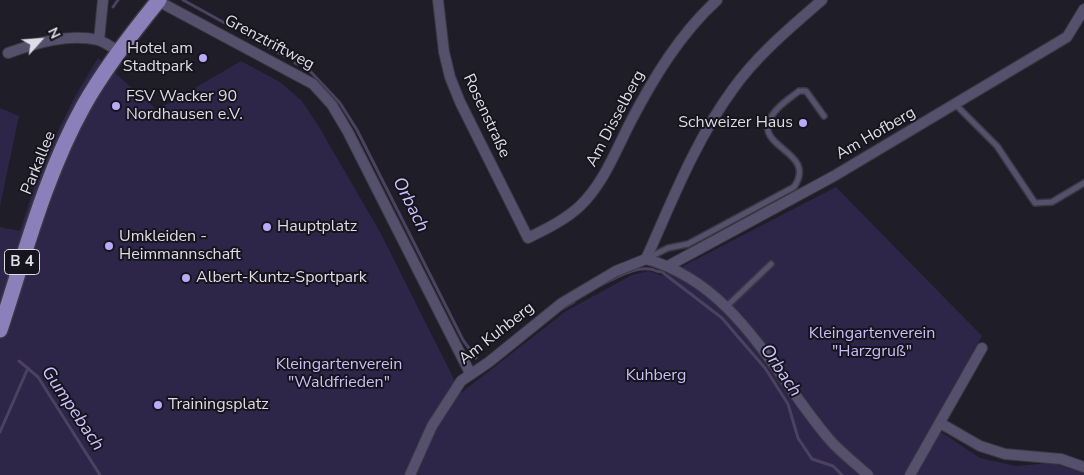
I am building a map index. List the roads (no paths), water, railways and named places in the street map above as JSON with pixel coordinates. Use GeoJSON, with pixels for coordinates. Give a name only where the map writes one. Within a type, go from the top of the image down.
{"type":"FeatureCollection","features":[{"type":"Feature","properties":{"kind":"main road","name":"B 4"},"geometry":{"type":"LineString","coordinates":[[119,52],[159,1]]}},
{"type":"Feature","properties":{"kind":"main road","name":"Parkallee"},"geometry":{"type":"LineString","coordinates":[[0,330],[44,195],[62,148],[85,104],[119,52]]}},
{"type":"Feature","properties":{"kind":"street"},"geometry":{"type":"LineString","coordinates":[[99,40],[103,0]]}},
{"type":"Feature","properties":{"kind":"street","name":"Rosenstraße"},"geometry":{"type":"LineString","coordinates":[[438,0],[444,52],[450,77],[460,102],[528,238]]}},
{"type":"Feature","properties":{"kind":"street","name":"Am Disselberg"},"geometry":{"type":"LineString","coordinates":[[528,238],[565,217],[580,205],[593,190],[605,174],[632,120],[671,52],[717,0]]}},
{"type":"Feature","properties":{"kind":"street"},"geometry":{"type":"LineString","coordinates":[[822,0],[755,62],[719,109],[687,166],[646,259],[668,266],[693,280],[727,306],[766,351],[830,441],[868,475]]}},
{"type":"Feature","properties":{"kind":"street","name":"Grenztriftweg"},"geometry":{"type":"LineString","coordinates":[[159,1],[314,84],[332,105],[348,132],[470,373]]}},
{"type":"Feature","properties":{"kind":"street","name":"Am Hofberg"},"geometry":{"type":"LineString","coordinates":[[668,266],[834,176],[956,105],[1067,37],[1084,9]]}},
{"type":"Feature","properties":{"kind":"street"},"geometry":{"type":"LineString","coordinates":[[8,53],[45,41],[99,40],[119,52]]}},
{"type":"Feature","properties":{"kind":"street","name":"Am Kuhberg"},"geometry":{"type":"LineString","coordinates":[[410,475],[432,426],[461,382],[470,373],[489,362],[562,303],[616,271],[646,259]]}},
{"type":"Feature","properties":{"kind":"street"},"geometry":{"type":"LineString","coordinates":[[910,475],[982,348]]}},
{"type":"Feature","properties":{"kind":"street"},"geometry":{"type":"LineString","coordinates":[[940,423],[980,446],[1005,454],[1061,459],[1084,466]]}},
{"type":"Feature","properties":{"kind":"lane"},"geometry":{"type":"LineString","coordinates":[[646,259],[668,248],[688,244],[794,187],[800,179],[798,163],[792,155],[784,152],[777,144],[770,133],[769,121],[776,111],[798,91],[806,91],[824,116]]}},
{"type":"Feature","properties":{"kind":"lane"},"geometry":{"type":"LineString","coordinates":[[956,105],[997,146],[1035,203],[1052,202],[1084,183]]}},
{"type":"Feature","properties":{"kind":"lane"},"geometry":{"type":"LineString","coordinates":[[727,306],[771,264]]}},
{"type":"Feature","properties":{"kind":"waterway"},"geometry":{"type":"LineString","coordinates":[[113,7],[118,0]]}},
{"type":"Feature","properties":{"kind":"waterway","name":"Orbach"},"geometry":{"type":"LineString","coordinates":[[183,0],[232,27]]}},
{"type":"Feature","properties":{"kind":"waterway","name":"Orbach"},"geometry":{"type":"LineString","coordinates":[[241,32],[284,56]]}},
{"type":"Feature","properties":{"kind":"waterway","name":"Orbach"},"geometry":{"type":"LineString","coordinates":[[310,71],[340,103],[357,130],[463,340],[476,358]]}},
{"type":"Feature","properties":{"kind":"waterway","name":"Orbach"},"geometry":{"type":"LineString","coordinates":[[603,284],[634,270],[654,270]]}},
{"type":"Feature","properties":{"kind":"waterway","name":"Orbach"},"geometry":{"type":"LineString","coordinates":[[656,271],[662,272],[722,318],[765,368],[788,404],[798,438],[812,459],[833,466],[842,475]]}},
{"type":"Feature","properties":{"kind":"waterway","name":"Orbach"},"geometry":{"type":"LineString","coordinates":[[562,309],[574,302]]}},
{"type":"Feature","properties":{"kind":"waterway","name":"Gumpebach"},"geometry":{"type":"LineString","coordinates":[[19,361],[38,377],[100,475]]}},
{"type":"Feature","properties":{"kind":"waterway"},"geometry":{"type":"LineString","coordinates":[[0,432],[28,368]]}},
{"type":"Feature","properties":{"kind":"place","name":"Hotel am Stadtpark"},"geometry":{"type":"Point","coordinates":[203,58]}},
{"type":"Feature","properties":{"kind":"place","name":"FSV Wacker 90 Nordhausen e.V."},"geometry":{"type":"Point","coordinates":[116,106]}},
{"type":"Feature","properties":{"kind":"place","name":"Schweizer Haus"},"geometry":{"type":"Point","coordinates":[803,123]}},
{"type":"Feature","properties":{"kind":"place","name":"Hauptplatz"},"geometry":{"type":"Point","coordinates":[267,227]}},
{"type":"Feature","properties":{"kind":"place","name":"Umkleiden - Heimmannschaft"},"geometry":{"type":"Point","coordinates":[109,246]}},
{"type":"Feature","properties":{"kind":"place","name":"Albert-Kuntz-Sportpark"},"geometry":{"type":"Point","coordinates":[186,278]}},
{"type":"Feature","properties":{"kind":"place","name":"Trainingsplatz"},"geometry":{"type":"Point","coordinates":[158,405]}},
{"type":"Feature","properties":{"kind":"park label","name":"Kleingartenverein \"Harzgruß\""},"geometry":{"type":"Point","coordinates":[872,343]}},
{"type":"Feature","properties":{"kind":"park label","name":"Kleingartenverein \"Waldfrieden\""},"geometry":{"type":"Point","coordinates":[339,374]}},
{"type":"Feature","properties":{"kind":"park label","name":"Kuhberg"},"geometry":{"type":"Point","coordinates":[656,376]}}]}
